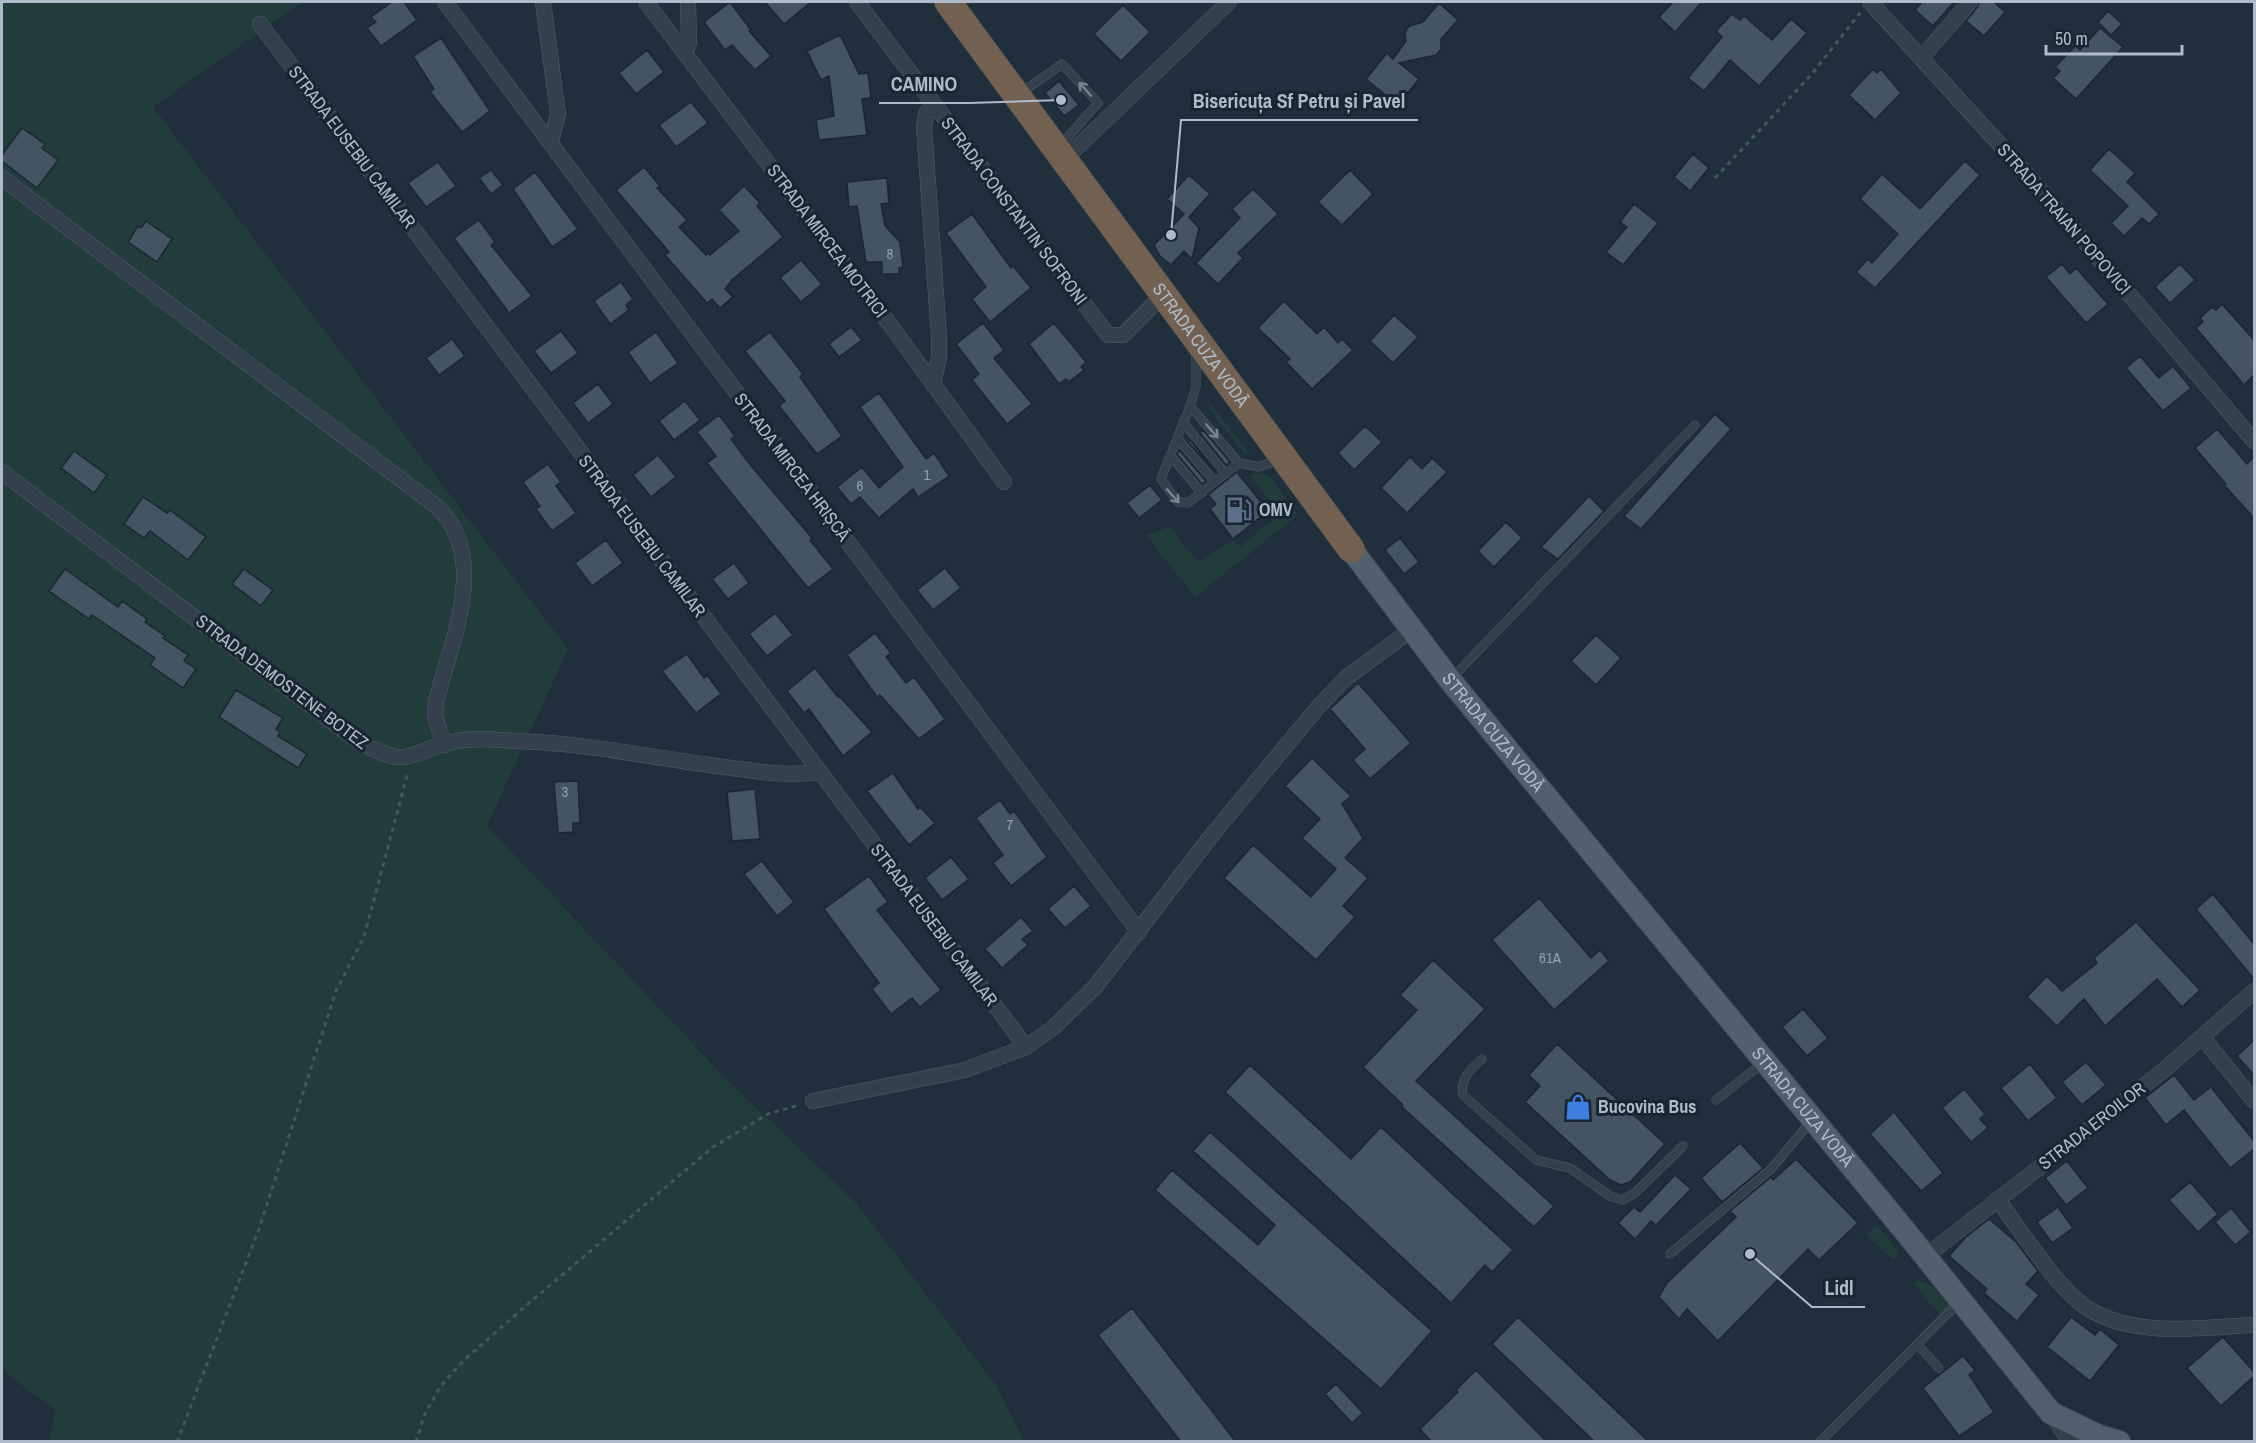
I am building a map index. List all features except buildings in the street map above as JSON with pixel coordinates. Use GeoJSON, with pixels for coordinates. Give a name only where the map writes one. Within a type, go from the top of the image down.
{"type":"FeatureCollection","features":[{"type":"Feature","properties":{"kind":"highway","name":"STRADA CUZA VODĂ"},"geometry":{"type":"LineString","coordinates":[[948,2],[1062,153],[1194,340],[1284,456],[1351,549]]}},
{"type":"Feature","properties":{"kind":"main road","name":"STRADA CUZA VODĂ"},"geometry":{"type":"LineString","coordinates":[[1351,549],[1450,680],[1926,1256],[2051,1413]]}},
{"type":"Feature","properties":{"kind":"main road"},"geometry":{"type":"LineString","coordinates":[[2051,1413],[2099,1436],[2119,1442]]}},
{"type":"Feature","properties":{"kind":"street","name":"STRADA MIRCEA HRIȘCĂ"},"geometry":{"type":"LineString","coordinates":[[445,2],[1139,932]]}},
{"type":"Feature","properties":{"kind":"street"},"geometry":{"type":"LineString","coordinates":[[543,2],[558,114],[551,142]]}},
{"type":"Feature","properties":{"kind":"street","name":"STRADA MIRCEA MOTRICI"},"geometry":{"type":"LineString","coordinates":[[646,2],[1004,482]]}},
{"type":"Feature","properties":{"kind":"street"},"geometry":{"type":"LineString","coordinates":[[685,53],[688,43],[688,2]]}},
{"type":"Feature","properties":{"kind":"street","name":"STRADA CONSTANTIN SOFRONI"},"geometry":{"type":"LineString","coordinates":[[857,2],[1108,334],[1123,335],[1162,296]]}},
{"type":"Feature","properties":{"kind":"street"},"geometry":{"type":"LineString","coordinates":[[1062,153],[1229,2]]}},
{"type":"Feature","properties":{"kind":"street"},"geometry":{"type":"LineString","coordinates":[[1922,57],[1970,2]]}},
{"type":"Feature","properties":{"kind":"street","name":"STRADA TRAIAN POPOVICI"},"geometry":{"type":"LineString","coordinates":[[1866,5],[1922,57],[2032,180],[2254,441]]}},
{"type":"Feature","properties":{"kind":"street","name":"STRADA EUSEBIU CAMILAR"},"geometry":{"type":"LineString","coordinates":[[260,24],[1026,1047]]}},
{"type":"Feature","properties":{"kind":"street"},"geometry":{"type":"LineString","coordinates":[[933,105],[926,114],[924,127],[939,337],[939,357],[933,385]]}},
{"type":"Feature","properties":{"kind":"street"},"geometry":{"type":"LineString","coordinates":[[2,178],[436,506],[454,524],[462,552],[463,601],[436,702],[435,716],[444,745]]}},
{"type":"Feature","properties":{"kind":"street","name":"STRADA DEMOSTENE BOTEZ"},"geometry":{"type":"LineString","coordinates":[[2,472],[355,739],[381,754],[396,758],[412,757],[458,740],[573,743],[754,771],[801,774],[819,772]]}},
{"type":"Feature","properties":{"kind":"street"},"geometry":{"type":"LineString","coordinates":[[813,1101],[965,1070],[1026,1047],[1074,1009],[1139,932],[1212,835],[1319,706],[1346,678],[1411,630]]}},
{"type":"Feature","properties":{"kind":"street","name":"STRADA EROILOR"},"geometry":{"type":"LineString","coordinates":[[1926,1256],[2203,1038],[2254,991]]}},
{"type":"Feature","properties":{"kind":"street"},"geometry":{"type":"LineString","coordinates":[[2203,1038],[2254,1101]]}},
{"type":"Feature","properties":{"kind":"street"},"geometry":{"type":"LineString","coordinates":[[1997,1199],[2057,1279],[2091,1311],[2123,1324],[2157,1329],[2254,1325]]}},
{"type":"Feature","properties":{"kind":"street","name":"STRADA CUZA VODĂ"},"geometry":{"type":"LineString","coordinates":[[2051,1413],[2070,1442]]}},
{"type":"Feature","properties":{"kind":"lane"},"geometry":{"type":"LineString","coordinates":[[1018,95],[1062,64],[1098,103],[1062,153]]}},
{"type":"Feature","properties":{"kind":"lane"},"geometry":{"type":"LineString","coordinates":[[1194,340],[1197,377],[1190,406],[1161,479],[1178,502],[1188,503],[1239,463]]}},
{"type":"Feature","properties":{"kind":"lane"},"geometry":{"type":"LineString","coordinates":[[1190,406],[1239,463],[1266,466],[1284,456]]}},
{"type":"Feature","properties":{"kind":"lane"},"geometry":{"type":"LineString","coordinates":[[1183,422],[1226,474]]}},
{"type":"Feature","properties":{"kind":"lane"},"geometry":{"type":"LineString","coordinates":[[1450,680],[1695,425]]}},
{"type":"Feature","properties":{"kind":"lane"},"geometry":{"type":"LineString","coordinates":[[1177,438],[1215,482]]}},
{"type":"Feature","properties":{"kind":"lane"},"geometry":{"type":"LineString","coordinates":[[1170,455],[1202,493]]}},
{"type":"Feature","properties":{"kind":"lane"},"geometry":{"type":"LineString","coordinates":[[1482,1059],[1467,1074],[1461,1084],[1463,1095],[1536,1160],[1570,1168],[1610,1196],[1622,1200],[1635,1193],[1683,1146]]}},
{"type":"Feature","properties":{"kind":"lane"},"geometry":{"type":"LineString","coordinates":[[1716,1100],[1765,1061]]}},
{"type":"Feature","properties":{"kind":"lane"},"geometry":{"type":"LineString","coordinates":[[1670,1254],[1770,1169],[1813,1119]]}},
{"type":"Feature","properties":{"kind":"lane"},"geometry":{"type":"LineString","coordinates":[[1821,1442],[1962,1300]]}},
{"type":"Feature","properties":{"kind":"lane"},"geometry":{"type":"LineString","coordinates":[[1917,1344],[1939,1368]]}},
{"type":"Feature","properties":{"kind":"path"},"geometry":{"type":"LineString","coordinates":[[1715,178],[1811,75],[1866,5]]}},
{"type":"Feature","properties":{"kind":"path"},"geometry":{"type":"LineString","coordinates":[[177,1442],[259,1229],[336,991],[364,937],[412,757]]}},
{"type":"Feature","properties":{"kind":"path"},"geometry":{"type":"LineString","coordinates":[[416,1442],[424,1416],[440,1388],[464,1360],[535,1298],[714,1147],[768,1113],[813,1101]]}},
{"type":"Feature","properties":{"kind":"green space"},"geometry":{"type":"Polygon","coordinates":[[[2,2],[302,2],[153,107],[568,649],[487,826],[726,1079],[856,1203],[995,1384],[1024,1441],[48,1441],[56,1411],[2,1370],[2,2]]]}},
{"type":"Feature","properties":{"kind":"green space"},"geometry":{"type":"Polygon","coordinates":[[[1208,401],[1251,454],[1243,452],[1210,410],[1208,401]]]}},
{"type":"Feature","properties":{"kind":"green space"},"geometry":{"type":"Polygon","coordinates":[[[1255,473],[1268,475],[1273,479],[1298,515],[1195,597],[1146,535],[1169,527],[1199,562],[1234,540],[1240,547],[1280,514],[1250,476],[1255,473]]]}},
{"type":"Feature","properties":{"kind":"green space"},"geometry":{"type":"Polygon","coordinates":[[[1877,1225],[1897,1250],[1897,1256],[1893,1260],[1867,1235],[1877,1225]]]}},
{"type":"Feature","properties":{"kind":"green space"},"geometry":{"type":"Polygon","coordinates":[[[1919,1280],[1933,1287],[1953,1309],[1943,1319],[1914,1284],[1919,1280]]]}},
{"type":"Feature","properties":{"kind":"place","name":"CAMINO"},"geometry":{"type":"Point","coordinates":[1061,100]}},
{"type":"Feature","properties":{"kind":"place","name":"Bisericuța Sf Petru și Pavel"},"geometry":{"type":"Point","coordinates":[1171,235]}},
{"type":"Feature","properties":{"kind":"place","name":"OMV"},"geometry":{"type":"Point","coordinates":[1239,510]}},
{"type":"Feature","properties":{"kind":"place","name":"Bucovina Bus"},"geometry":{"type":"Point","coordinates":[1578,1107]}},
{"type":"Feature","properties":{"kind":"place","name":"Lidl"},"geometry":{"type":"Point","coordinates":[1750,1254]}}]}
